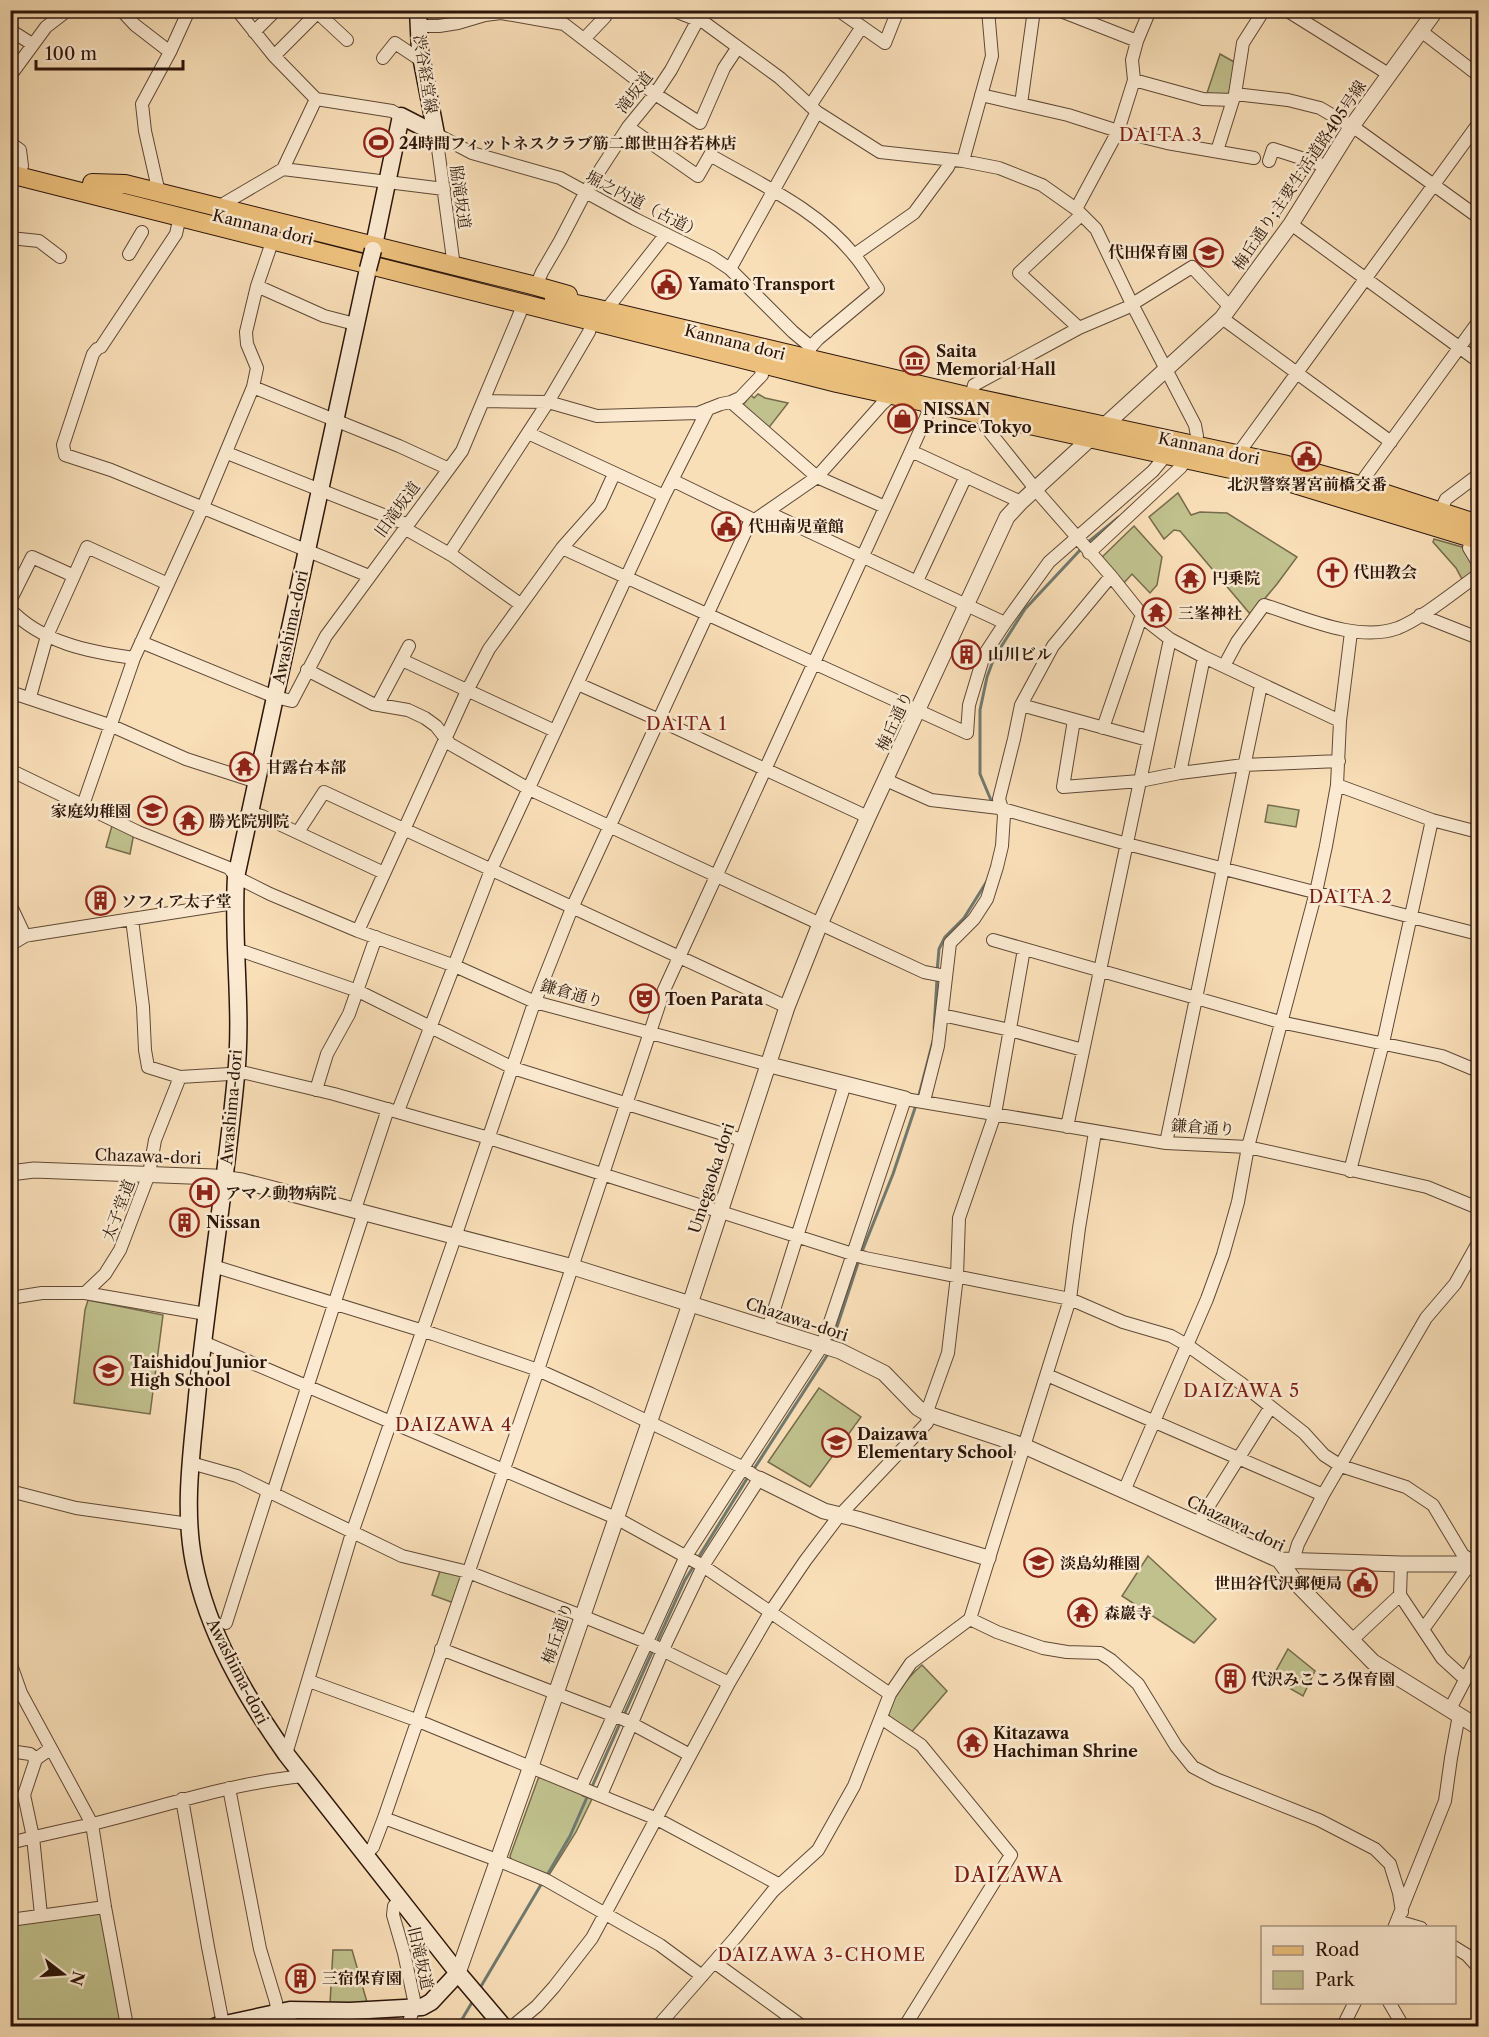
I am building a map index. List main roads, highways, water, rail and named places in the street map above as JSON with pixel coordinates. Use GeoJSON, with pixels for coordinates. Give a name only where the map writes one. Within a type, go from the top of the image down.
{"type":"FeatureCollection","features":[{"type":"Feature","properties":{"kind":"main road","name":"渋谷経堂線"},"geometry":{"type":"LineString","coordinates":[[401,116],[436,134],[420,51],[417,15]]}},
{"type":"Feature","properties":{"kind":"main road","name":"Awashima-dori"},"geometry":{"type":"LineString","coordinates":[[401,116],[236,877],[234,903],[237,1074],[203,1342],[191,1462],[189,1524],[200,1587],[219,1641],[260,1717],[286,1754],[458,1973],[503,2026]]}},
{"type":"Feature","properties":{"kind":"main road","name":"Kannana dori"},"geometry":{"type":"LineString","coordinates":[[14,167],[92,183],[514,290],[598,313],[760,364],[891,396],[981,416],[1098,432],[1190,451],[1241,456],[1283,464],[1362,486],[1440,512],[1476,534]]}},
{"type":"Feature","properties":{"kind":"main road","name":"Kannana dori"},"geometry":{"type":"LineString","coordinates":[[14,167],[104,198],[598,313],[809,353],[1098,432],[1167,454],[1190,451]]}},
{"type":"Feature","properties":{"kind":"main road"},"geometry":{"type":"LineString","coordinates":[[92,183],[125,184],[373,248],[536,286],[578,298],[598,313]]}},
{"type":"Feature","properties":{"kind":"main road"},"geometry":{"type":"LineString","coordinates":[[104,198],[175,232],[270,248],[520,313],[563,322],[598,313]]}},
{"type":"Feature","properties":{"kind":"main road"},"geometry":{"type":"LineString","coordinates":[[1190,451],[1476,534]]}},
{"type":"Feature","properties":{"kind":"main road"},"geometry":{"type":"LineString","coordinates":[[219,2025],[285,2016],[422,2007],[431,2002],[458,1973]]}},
{"type":"Feature","properties":{"kind":"waterway"},"geometry":{"type":"LineString","coordinates":[[1087,543],[1119,517]]}},
{"type":"Feature","properties":{"kind":"waterway"},"geometry":{"type":"LineString","coordinates":[[993,805],[980,774],[980,710],[987,677],[994,658],[1025,609],[1082,548]]}},
{"type":"Feature","properties":{"kind":"waterway"},"geometry":{"type":"LineString","coordinates":[[937,972],[939,949],[945,937],[964,918],[987,881]]}},
{"type":"Feature","properties":{"kind":"waterway"},"geometry":{"type":"LineString","coordinates":[[934,1029],[937,979]]}},
{"type":"Feature","properties":{"kind":"waterway"},"geometry":{"type":"LineString","coordinates":[[918,1099],[933,1041]]}},
{"type":"Feature","properties":{"kind":"waterway"},"geometry":{"type":"LineString","coordinates":[[861,1254],[893,1174],[916,1105]]}},
{"type":"Feature","properties":{"kind":"waterway"},"geometry":{"type":"LineString","coordinates":[[831,1345],[859,1260]]}},
{"type":"Feature","properties":{"kind":"waterway"},"geometry":{"type":"LineString","coordinates":[[752,1472],[828,1354]]}},
{"type":"Feature","properties":{"kind":"waterway"},"geometry":{"type":"LineString","coordinates":[[698,1558],[748,1477]]}},
{"type":"Feature","properties":{"kind":"waterway"},"geometry":{"type":"LineString","coordinates":[[656,1644],[685,1580],[695,1564]]}},
{"type":"Feature","properties":{"kind":"waterway"},"geometry":{"type":"LineString","coordinates":[[624,1715],[653,1650]]}},
{"type":"Feature","properties":{"kind":"waterway"},"geometry":{"type":"LineString","coordinates":[[591,1789],[621,1721]]}},
{"type":"Feature","properties":{"kind":"waterway"},"geometry":{"type":"LineString","coordinates":[[546,1877],[570,1836],[588,1795]]}},
{"type":"Feature","properties":{"kind":"waterway"},"geometry":{"type":"LineString","coordinates":[[480,1988],[542,1883]]}},
{"type":"Feature","properties":{"kind":"waterway"},"geometry":{"type":"LineString","coordinates":[[458,2026],[474,1999]]}},
{"type":"Feature","properties":{"kind":"place","name":"24時間フィットネスクラブ筋二郎世田谷若林店"},"geometry":{"type":"Point","coordinates":[378,143]}},
{"type":"Feature","properties":{"kind":"place","name":"代田保育園"},"geometry":{"type":"Point","coordinates":[1209,252]}},
{"type":"Feature","properties":{"kind":"place","name":"Yamato Transport"},"geometry":{"type":"Point","coordinates":[667,284]}},
{"type":"Feature","properties":{"kind":"place","name":"Saita Memorial Hall"},"geometry":{"type":"Point","coordinates":[915,360]}},
{"type":"Feature","properties":{"kind":"place","name":"NISSAN Prince Tokyo"},"geometry":{"type":"Point","coordinates":[902,418]}},
{"type":"Feature","properties":{"kind":"place","name":"北沢警察署宮前橋交番"},"geometry":{"type":"Point","coordinates":[1307,456]}},
{"type":"Feature","properties":{"kind":"place","name":"代田南児童館"},"geometry":{"type":"Point","coordinates":[727,526]}},
{"type":"Feature","properties":{"kind":"place","name":"代田教会"},"geometry":{"type":"Point","coordinates":[1332,572]}},
{"type":"Feature","properties":{"kind":"place","name":"円乗院"},"geometry":{"type":"Point","coordinates":[1191,578]}},
{"type":"Feature","properties":{"kind":"place","name":"三峯神社"},"geometry":{"type":"Point","coordinates":[1157,613]}},
{"type":"Feature","properties":{"kind":"place","name":"山川ビル"},"geometry":{"type":"Point","coordinates":[967,654]}},
{"type":"Feature","properties":{"kind":"place","name":"甘露台本部"},"geometry":{"type":"Point","coordinates":[245,767]}},
{"type":"Feature","properties":{"kind":"place","name":"家庭幼稚園"},"geometry":{"type":"Point","coordinates":[152,811]}},
{"type":"Feature","properties":{"kind":"place","name":"勝光院別院"},"geometry":{"type":"Point","coordinates":[188,821]}},
{"type":"Feature","properties":{"kind":"place","name":"ソフィア太子堂"},"geometry":{"type":"Point","coordinates":[100,901]}},
{"type":"Feature","properties":{"kind":"place","name":"Toen Parata"},"geometry":{"type":"Point","coordinates":[644,999]}},
{"type":"Feature","properties":{"kind":"place","name":"アマノ動物病院"},"geometry":{"type":"Point","coordinates":[204,1193]}},
{"type":"Feature","properties":{"kind":"place","name":"Nissan"},"geometry":{"type":"Point","coordinates":[185,1222]}},
{"type":"Feature","properties":{"kind":"place","name":"Taishidou Junior High School"},"geometry":{"type":"Point","coordinates":[109,1371]}},
{"type":"Feature","properties":{"kind":"place","name":"Daizawa Elementary School"},"geometry":{"type":"Point","coordinates":[836,1443]}},
{"type":"Feature","properties":{"kind":"place","name":"淡島幼稚園"},"geometry":{"type":"Point","coordinates":[1039,1563]}},
{"type":"Feature","properties":{"kind":"place","name":"世田谷代沢郵便局"},"geometry":{"type":"Point","coordinates":[1363,1583]}},
{"type":"Feature","properties":{"kind":"place","name":"森巖寺"},"geometry":{"type":"Point","coordinates":[1083,1613]}},
{"type":"Feature","properties":{"kind":"place","name":"代沢みこころ保育園"},"geometry":{"type":"Point","coordinates":[1230,1679]}},
{"type":"Feature","properties":{"kind":"place","name":"Kitazawa Hachiman Shrine"},"geometry":{"type":"Point","coordinates":[972,1742]}},
{"type":"Feature","properties":{"kind":"place","name":"三宿保育園"},"geometry":{"type":"Point","coordinates":[301,1978]}},
{"type":"Feature","properties":{"kind":"district","name":"DAITA 3"},"geometry":{"type":"Point","coordinates":[1161,135]}},
{"type":"Feature","properties":{"kind":"district","name":"DAITA 1"},"geometry":{"type":"Point","coordinates":[687,724]}},
{"type":"Feature","properties":{"kind":"district","name":"DAITA 2"},"geometry":{"type":"Point","coordinates":[1351,897]}},
{"type":"Feature","properties":{"kind":"district","name":"DAIZAWA 5"},"geometry":{"type":"Point","coordinates":[1242,1391]}},
{"type":"Feature","properties":{"kind":"district","name":"DAIZAWA 4"},"geometry":{"type":"Point","coordinates":[454,1425]}},
{"type":"Feature","properties":{"kind":"district","name":"DAIZAWA"},"geometry":{"type":"Point","coordinates":[1009,1875]}},
{"type":"Feature","properties":{"kind":"district","name":"DAIZAWA 3-CHOME"},"geometry":{"type":"Point","coordinates":[822,1955]}}]}
